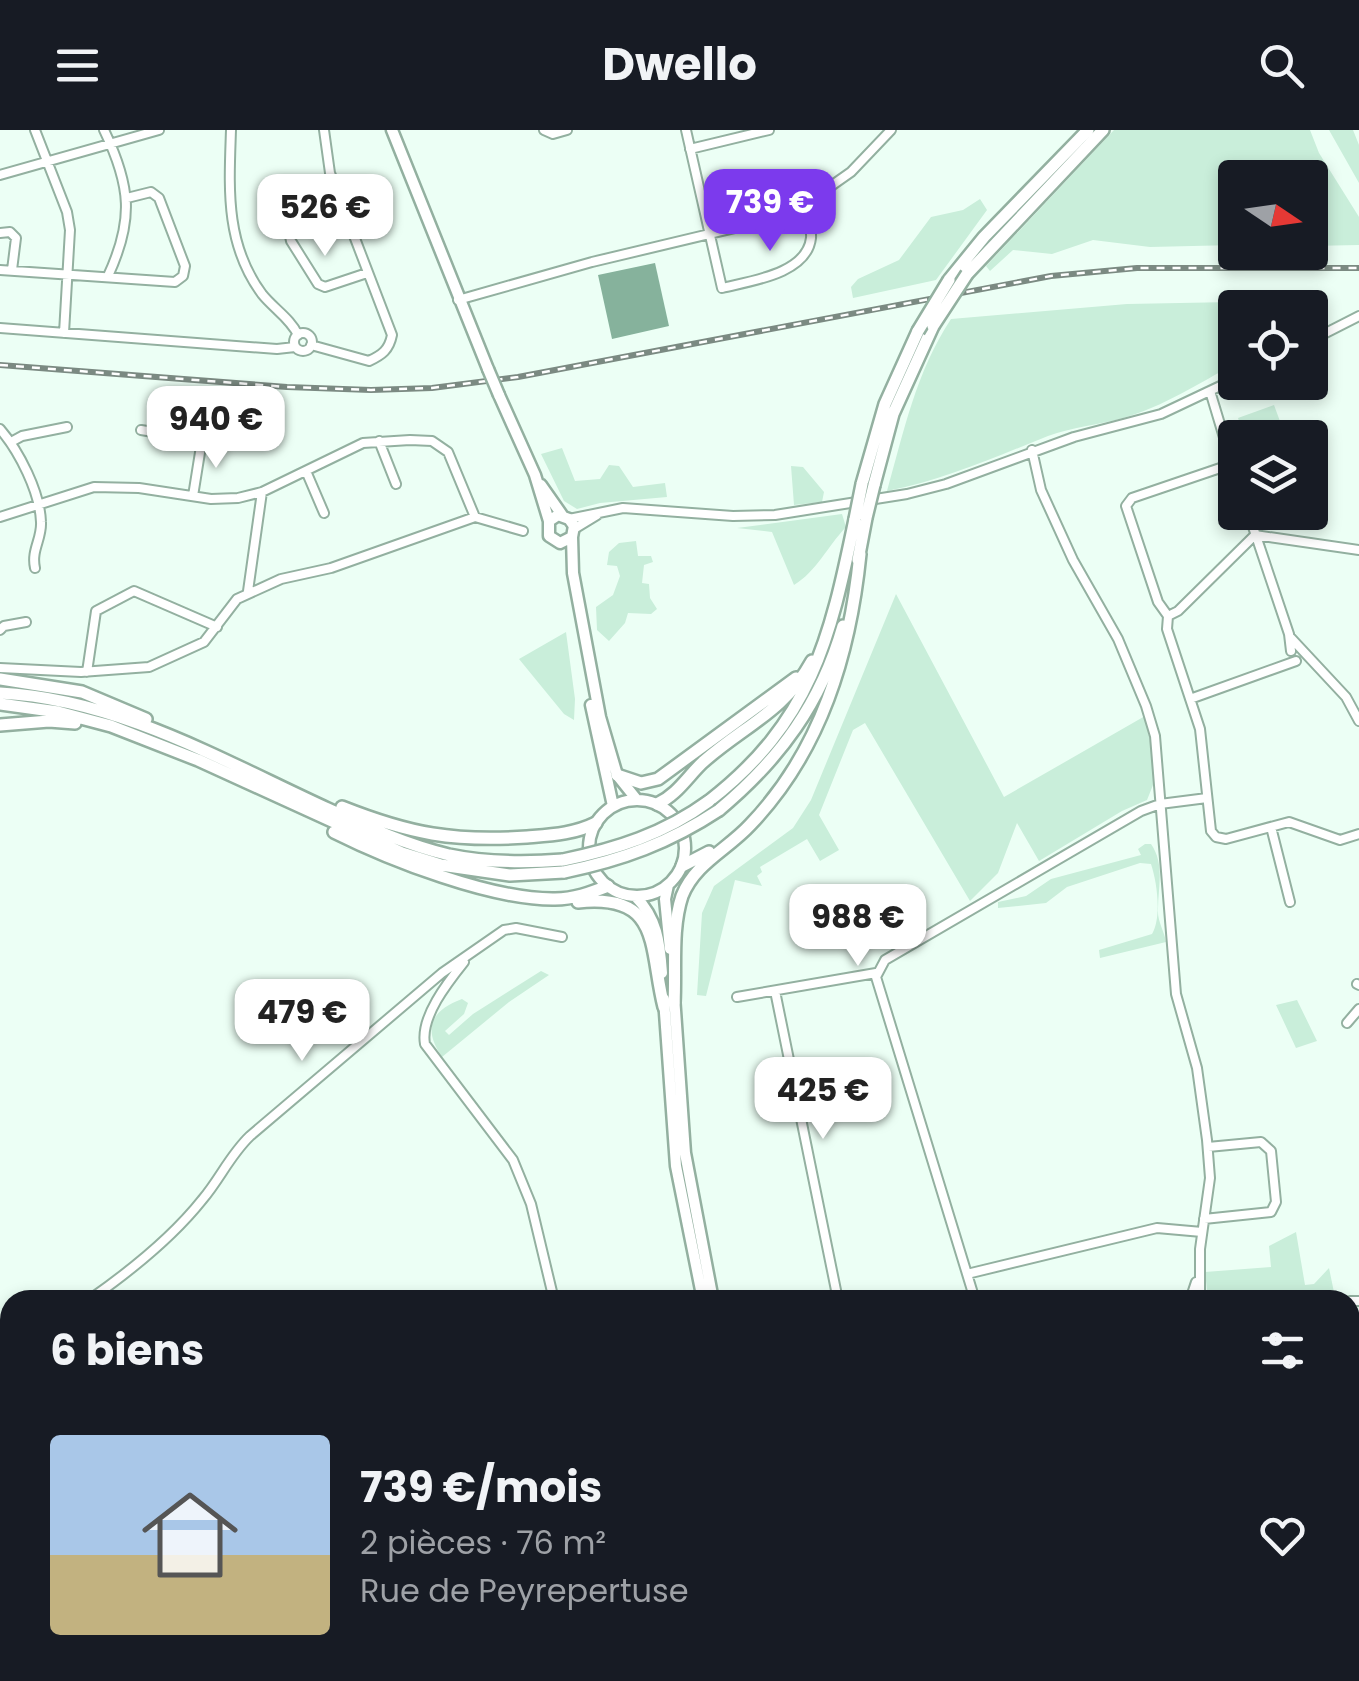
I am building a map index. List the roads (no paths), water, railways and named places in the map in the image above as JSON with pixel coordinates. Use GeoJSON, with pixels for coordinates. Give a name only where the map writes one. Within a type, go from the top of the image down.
{"type":"FeatureCollection","features":[{"type":"Feature","properties":{"kind":"highway"},"geometry":{"type":"LineString","coordinates":[[0,704],[58,712],[126,732],[198,760],[402,853],[441,865],[510,875],[615,861],[686,832],[780,731],[818,664],[861,518],[880,417],[918,331],[949,280],[984,237],[1088,130]]}},
{"type":"Feature","properties":{"kind":"highway"},"geometry":{"type":"LineString","coordinates":[[868,484],[893,414],[933,326],[967,274],[1103,130]]}},
{"type":"Feature","properties":{"kind":"highway"},"geometry":{"type":"LineString","coordinates":[[669,1005],[678,910],[688,884],[702,865],[750,825],[775,792],[810,740],[833,690],[849,631],[861,518]]}},
{"type":"Feature","properties":{"kind":"highway"},"geometry":{"type":"LineString","coordinates":[[714,806],[770,762],[813,702],[842,630],[860,554]]}},
{"type":"Feature","properties":{"kind":"highway"},"geometry":{"type":"LineString","coordinates":[[657,804],[672,795],[707,758],[785,700],[810,664],[834,617]]}},
{"type":"Feature","properties":{"kind":"highway"},"geometry":{"type":"LineString","coordinates":[[617,774],[640,783],[667,775],[810,664]]}},
{"type":"Feature","properties":{"kind":"highway"},"geometry":{"type":"LineString","coordinates":[[0,679],[68,688],[100,698],[208,747],[239,766]]}},
{"type":"Feature","properties":{"kind":"highway"},"geometry":{"type":"LineString","coordinates":[[0,693],[64,702],[166,732],[391,836],[450,855],[563,866]]}},
{"type":"Feature","properties":{"kind":"highway"},"geometry":{"type":"LineString","coordinates":[[0,725],[68,721],[126,732]]}},
{"type":"Feature","properties":{"kind":"highway"},"geometry":{"type":"LineString","coordinates":[[288,790],[393,826],[451,838],[548,836],[596,823]]}},
{"type":"Feature","properties":{"kind":"highway"},"geometry":{"type":"LineString","coordinates":[[682,866],[727,839],[775,792]]}},
{"type":"Feature","properties":{"kind":"highway"},"geometry":{"type":"LineString","coordinates":[[293,805],[309,819],[385,856],[458,880],[548,904],[616,901],[635,913],[649,930],[669,1005]]}},
{"type":"Feature","properties":{"kind":"highway"},"geometry":{"type":"LineString","coordinates":[[530,897],[578,897],[608,886]]}},
{"type":"Feature","properties":{"kind":"main road"},"geometry":{"type":"LineString","coordinates":[[392,130],[458,300],[535,475],[549,521],[548,534],[558,542],[574,573]]}},
{"type":"Feature","properties":{"kind":"main road"},"geometry":{"type":"LineString","coordinates":[[535,475],[569,525],[600,717],[617,774],[637,800]]}},
{"type":"Feature","properties":{"kind":"main road"},"geometry":{"type":"LineString","coordinates":[[549,521],[569,525]]}},
{"type":"Feature","properties":{"kind":"main road"},"geometry":{"type":"LineString","coordinates":[[558,542],[569,525]]}},
{"type":"Feature","properties":{"kind":"main road"},"geometry":{"type":"LineString","coordinates":[[590,664],[593,721],[613,806]]}},
{"type":"Feature","properties":{"kind":"main road"},"geometry":{"type":"LineString","coordinates":[[668,885],[635,896],[608,886],[596,873],[589,843],[596,823],[613,806],[637,800],[657,804],[671,813],[681,828],[685,846],[682,866],[668,885],[665,899],[676,1166],[700,1290]]}},
{"type":"Feature","properties":{"kind":"main road"},"geometry":{"type":"LineString","coordinates":[[635,896],[650,913],[656,929],[669,1005],[685,1152],[710,1290]]}},
{"type":"Feature","properties":{"kind":"street"},"geometry":{"type":"LineString","coordinates":[[35,130],[67,212],[70,230],[64,334]]}},
{"type":"Feature","properties":{"kind":"street"},"geometry":{"type":"LineString","coordinates":[[104,130],[127,198],[122,246],[108,276]]}},
{"type":"Feature","properties":{"kind":"street"},"geometry":{"type":"LineString","coordinates":[[0,175],[159,130]]}},
{"type":"Feature","properties":{"kind":"street"},"geometry":{"type":"LineString","coordinates":[[232,130],[231,220],[238,250],[262,294],[298,334]]}},
{"type":"Feature","properties":{"kind":"street"},"geometry":{"type":"LineString","coordinates":[[311,345],[369,361],[382,355],[392,335],[330,173],[324,130]]}},
{"type":"Feature","properties":{"kind":"street"},"geometry":{"type":"LineString","coordinates":[[544,130],[554,134],[567,130]]}},
{"type":"Feature","properties":{"kind":"street"},"geometry":{"type":"LineString","coordinates":[[686,130],[722,288],[769,276],[802,256],[811,238],[804,206]]}},
{"type":"Feature","properties":{"kind":"street"},"geometry":{"type":"LineString","coordinates":[[690,150],[770,130]]}},
{"type":"Feature","properties":{"kind":"street"},"geometry":{"type":"LineString","coordinates":[[458,300],[592,262],[764,221],[804,206],[851,172],[885,132]]}},
{"type":"Feature","properties":{"kind":"street"},"geometry":{"type":"LineString","coordinates":[[0,270],[175,282],[183,276],[186,266],[159,198],[151,192],[127,198]]}},
{"type":"Feature","properties":{"kind":"street"},"geometry":{"type":"LineString","coordinates":[[288,226],[292,241],[318,284],[325,287],[367,273]]}},
{"type":"Feature","properties":{"kind":"street"},"geometry":{"type":"LineString","coordinates":[[0,233],[10,232],[16,238],[12,270]]}},
{"type":"Feature","properties":{"kind":"street"},"geometry":{"type":"LineString","coordinates":[[1328,332],[1359,316]]}},
{"type":"Feature","properties":{"kind":"street"},"geometry":{"type":"LineString","coordinates":[[0,328],[277,349],[295,347],[305,351],[311,345]]}},
{"type":"Feature","properties":{"kind":"street"},"geometry":{"type":"LineString","coordinates":[[298,334],[308,334],[311,345]]}},
{"type":"Feature","properties":{"kind":"street"},"geometry":{"type":"LineString","coordinates":[[295,347],[298,334]]}},
{"type":"Feature","properties":{"kind":"street"},"geometry":{"type":"LineString","coordinates":[[569,525],[624,508],[734,516],[797,513],[946,484],[1032,450],[1150,418],[1218,388]]}},
{"type":"Feature","properties":{"kind":"street"},"geometry":{"type":"LineString","coordinates":[[1210,392],[1218,424]]}},
{"type":"Feature","properties":{"kind":"street"},"geometry":{"type":"LineString","coordinates":[[1195,399],[1213,410]]}},
{"type":"Feature","properties":{"kind":"street"},"geometry":{"type":"LineString","coordinates":[[11,442],[67,427]]}},
{"type":"Feature","properties":{"kind":"street"},"geometry":{"type":"LineString","coordinates":[[0,429],[25,466],[42,520],[32,554],[35,568]]}},
{"type":"Feature","properties":{"kind":"street"},"geometry":{"type":"LineString","coordinates":[[141,430],[202,440],[246,436],[268,442]]}},
{"type":"Feature","properties":{"kind":"street"},"geometry":{"type":"LineString","coordinates":[[194,496],[202,440]]}},
{"type":"Feature","properties":{"kind":"street"},"geometry":{"type":"LineString","coordinates":[[379,441],[396,484]]}},
{"type":"Feature","properties":{"kind":"street"},"geometry":{"type":"LineString","coordinates":[[0,516],[112,485],[224,498],[262,492],[363,443],[432,441],[448,452],[476,517]]}},
{"type":"Feature","properties":{"kind":"street"},"geometry":{"type":"LineString","coordinates":[[1032,450],[1041,490],[1073,560],[1118,639],[1155,736],[1176,994],[1197,1068],[1208,1148],[1210,1178],[1200,1290]]}},
{"type":"Feature","properties":{"kind":"street"},"geometry":{"type":"LineString","coordinates":[[1218,469],[1132,498],[1126,506],[1158,602],[1168,616],[1167,629],[1200,729],[1211,831],[1226,840],[1299,823],[1340,840],[1359,834]]}},
{"type":"Feature","properties":{"kind":"street"},"geometry":{"type":"LineString","coordinates":[[306,471],[324,514]]}},
{"type":"Feature","properties":{"kind":"street"},"geometry":{"type":"LineString","coordinates":[[248,592],[262,492]]}},
{"type":"Feature","properties":{"kind":"street"},"geometry":{"type":"LineString","coordinates":[[0,668],[87,672],[149,667],[204,642],[237,599],[281,579],[331,568],[476,517],[522,531]]}},
{"type":"Feature","properties":{"kind":"street"},"geometry":{"type":"LineString","coordinates":[[1254,530],[1299,655],[1346,697],[1359,721]]}},
{"type":"Feature","properties":{"kind":"street"},"geometry":{"type":"LineString","coordinates":[[1168,616],[1178,611],[1256,535]]}},
{"type":"Feature","properties":{"kind":"street"},"geometry":{"type":"LineString","coordinates":[[1256,535],[1359,550]]}},
{"type":"Feature","properties":{"kind":"street"},"geometry":{"type":"LineString","coordinates":[[87,672],[96,611],[134,591],[217,627]]}},
{"type":"Feature","properties":{"kind":"street"},"geometry":{"type":"LineString","coordinates":[[0,630],[26,622]]}},
{"type":"Feature","properties":{"kind":"street"},"geometry":{"type":"LineString","coordinates":[[1190,699],[1281,668],[1299,655]]}},
{"type":"Feature","properties":{"kind":"street"},"geometry":{"type":"LineString","coordinates":[[737,997],[876,973],[885,960],[1123,821],[1160,804],[1207,798]]}},
{"type":"Feature","properties":{"kind":"street"},"geometry":{"type":"LineString","coordinates":[[1271,827],[1290,902]]}},
{"type":"Feature","properties":{"kind":"street"},"geometry":{"type":"LineString","coordinates":[[101,1290],[171,1234],[204,1198],[232,1153],[250,1136],[442,973],[504,930],[516,928],[562,936]]}},
{"type":"Feature","properties":{"kind":"street"},"geometry":{"type":"LineString","coordinates":[[470,955],[427,1022],[426,1044],[524,1180],[552,1290]]}},
{"type":"Feature","properties":{"kind":"street"},"geometry":{"type":"LineString","coordinates":[[876,973],[972,1290]]}},
{"type":"Feature","properties":{"kind":"street"},"geometry":{"type":"LineString","coordinates":[[775,991],[836,1290]]}},
{"type":"Feature","properties":{"kind":"street"},"geometry":{"type":"LineString","coordinates":[[1348,1024],[1359,1009]]}},
{"type":"Feature","properties":{"kind":"street"},"geometry":{"type":"LineString","coordinates":[[1204,1218],[1270,1212],[1276,1202],[1271,1150],[1266,1145],[1261,1142],[1208,1148]]}},
{"type":"Feature","properties":{"kind":"street"},"geometry":{"type":"LineString","coordinates":[[967,1274],[1157,1228],[1202,1232]]}},
{"type":"Feature","properties":{"kind":"street"},"geometry":{"type":"LineString","coordinates":[[1193,1290],[1199,1273]]}},
{"type":"Feature","properties":{"kind":"railway"},"geometry":{"type":"LineString","coordinates":[[0,365],[287,387],[432,388],[518,377],[1051,276],[1137,268],[1359,268]]}}]}
